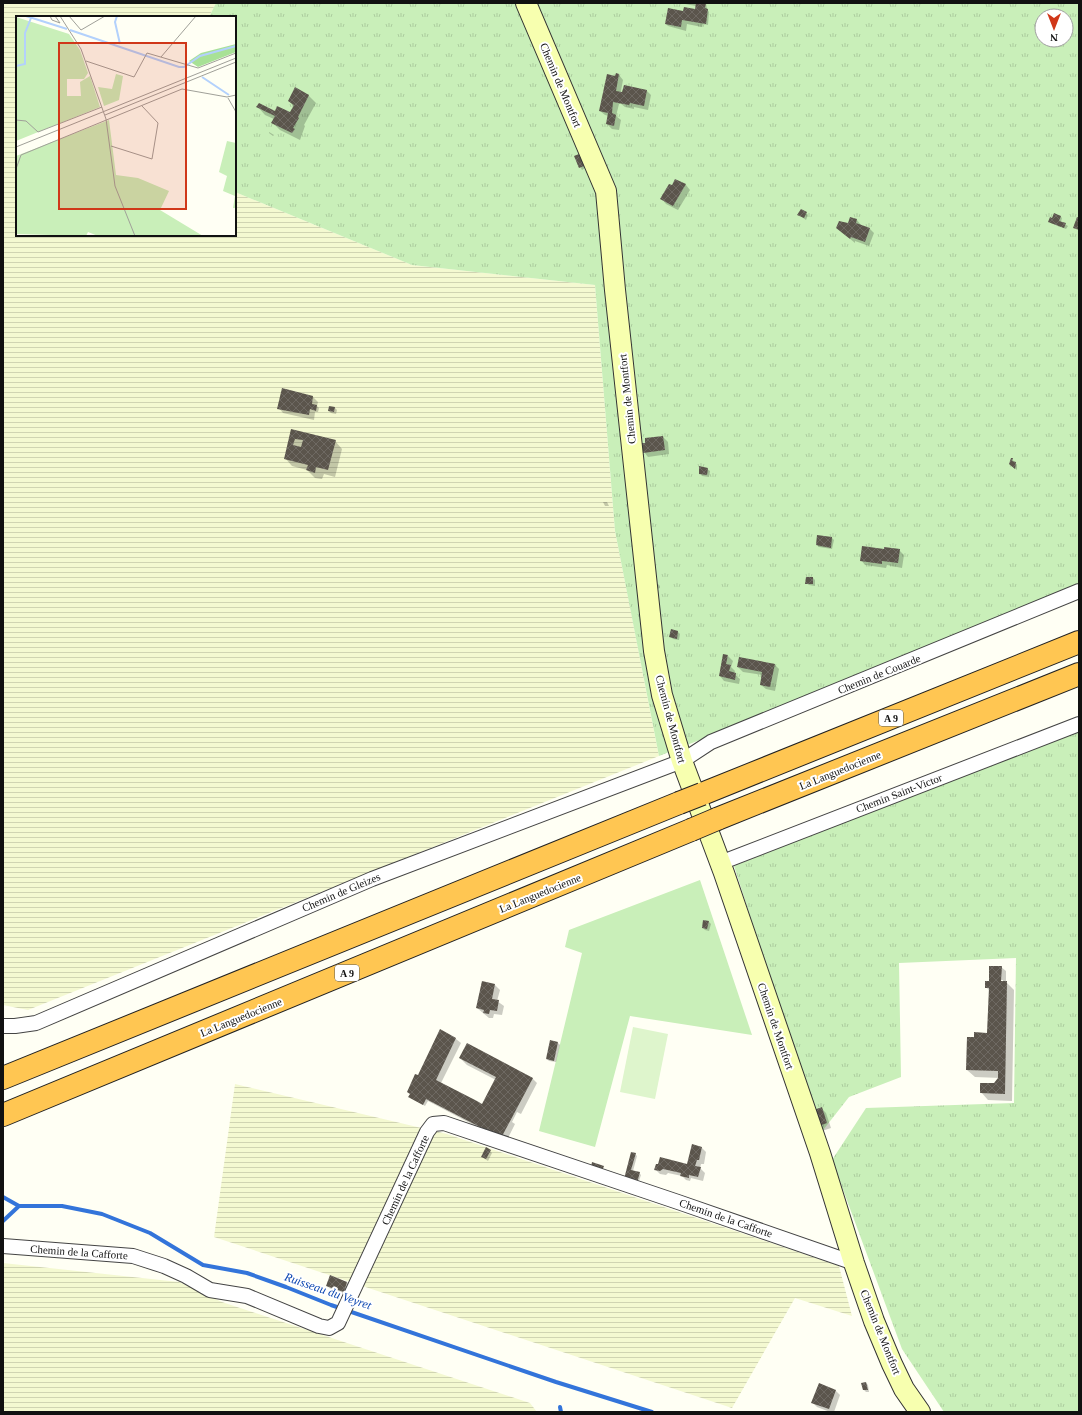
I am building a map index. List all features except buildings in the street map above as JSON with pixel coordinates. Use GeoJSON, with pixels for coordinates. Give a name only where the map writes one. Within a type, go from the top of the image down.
{"type":"FeatureCollection","features":[{"type":"Feature","properties":{"kind":"highway","name":"A 9"},"geometry":{"type":"LineString","coordinates":[[3,1078],[1079,642]]}},
{"type":"Feature","properties":{"kind":"highway","name":"La Languedocienne"},"geometry":{"type":"LineString","coordinates":[[3,1115],[691,830],[1079,674]]}},
{"type":"Feature","properties":{"kind":"street","name":"Chemin de Montfort"},"geometry":{"type":"LineString","coordinates":[[526,3],[606,191],[654,651],[662,695],[682,761],[720,863],[820,1153],[854,1264],[874,1321],[904,1389],[920,1412]]}},
{"type":"Feature","properties":{"kind":"street","name":"Chemin de Couarde"},"geometry":{"type":"LineString","coordinates":[[682,761],[711,742],[1079,591]]}},
{"type":"Feature","properties":{"kind":"street","name":"Chemin Saint-Victor"},"geometry":{"type":"LineString","coordinates":[[720,863],[1079,724]]}},
{"type":"Feature","properties":{"kind":"street","name":"Chemin de Gleizes"},"geometry":{"type":"LineString","coordinates":[[3,1026],[36,1023],[372,879],[682,761]]}},
{"type":"Feature","properties":{"kind":"street","name":"Chemin de la Cafforte"},"geometry":{"type":"LineString","coordinates":[[3,1246],[133,1256],[164,1266],[186,1276],[210,1290],[247,1296],[319,1326],[329,1328],[338,1322],[427,1132],[433,1124],[444,1123],[678,1202],[854,1264]]}},
{"type":"Feature","properties":{"kind":"green space"},"geometry":{"type":"Polygon","coordinates":[[[3,3],[216,3],[210,16],[16,16],[16,236],[236,236],[236,192],[412,265],[595,285],[615,531],[659,756],[28,1010],[3,1005],[3,3]]]}},
{"type":"Feature","properties":{"kind":"green space"},"geometry":{"type":"Polygon","coordinates":[[[216,3],[1079,3],[1079,591],[659,756],[615,531],[595,285],[412,265],[236,192],[236,16],[210,16],[216,3]]]}},
{"type":"Feature","properties":{"kind":"green space"},"geometry":{"type":"Polygon","coordinates":[[[1079,727],[1079,1412],[944,1412],[902,1349],[832,1160],[866,1108],[1014,1103],[1016,958],[899,963],[901,1077],[849,1097],[820,1134],[734,866],[1079,727]]]}},
{"type":"Feature","properties":{"kind":"green space"},"geometry":{"type":"Polygon","coordinates":[[[700,880],[752,1035],[630,1016],[595,1147],[539,1131],[582,953],[565,947],[569,930],[700,880]]]}},
{"type":"Feature","properties":{"kind":"green space"},"geometry":{"type":"Polygon","coordinates":[[[633,1027],[668,1034],[655,1099],[620,1092],[633,1027]]]}},
{"type":"Feature","properties":{"kind":"green space"},"geometry":{"type":"Polygon","coordinates":[[[235,1084],[447,1134],[839,1266],[852,1316],[795,1298],[732,1408],[214,1237],[235,1084]]]}},
{"type":"Feature","properties":{"kind":"green space"},"geometry":{"type":"Polygon","coordinates":[[[3,1263],[179,1282],[222,1302],[530,1403],[537,1412],[3,1412],[3,1263]]]}},
{"type":"Feature","properties":{"kind":"waterway"},"geometry":{"type":"LineString","coordinates":[[3,1197],[19,1206]]}},
{"type":"Feature","properties":{"kind":"waterway","name":"Ruisseau du Veyret"},"geometry":{"type":"LineString","coordinates":[[3,1221],[19,1206],[62,1206],[102,1214],[150,1233],[203,1265],[247,1273],[331,1305],[556,1382],[652,1412]]}},
{"type":"Feature","properties":{"kind":"waterway"},"geometry":{"type":"LineString","coordinates":[[560,1407],[561,1412]]}}]}
